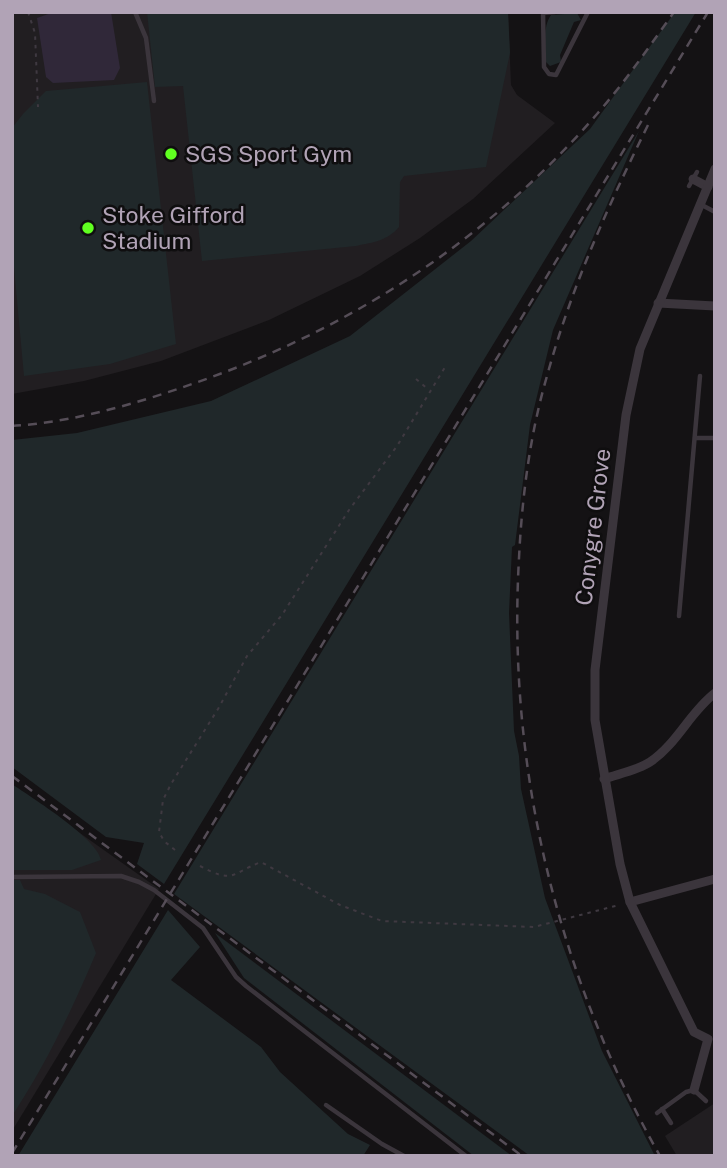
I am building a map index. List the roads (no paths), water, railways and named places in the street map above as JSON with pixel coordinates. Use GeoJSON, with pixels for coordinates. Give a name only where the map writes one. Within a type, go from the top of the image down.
{"type":"FeatureCollection","features":[{"type":"Feature","properties":{"kind":"street","name":"Conygre Grove"},"geometry":{"type":"LineString","coordinates":[[712,1038],[694,1032],[630,902],[620,864],[595,720],[595,670],[626,415],[639,349],[715,169]]}},
{"type":"Feature","properties":{"kind":"street"},"geometry":{"type":"LineString","coordinates":[[693,179],[708,187]]}},
{"type":"Feature","properties":{"kind":"street"},"geometry":{"type":"LineString","coordinates":[[658,303],[715,306]]}},
{"type":"Feature","properties":{"kind":"street"},"geometry":{"type":"LineString","coordinates":[[604,779],[649,763],[668,746],[715,693]]}},
{"type":"Feature","properties":{"kind":"street"},"geometry":{"type":"LineString","coordinates":[[630,902],[715,879]]}},
{"type":"Feature","properties":{"kind":"street"},"geometry":{"type":"LineString","coordinates":[[694,1090],[712,1038]]}},
{"type":"Feature","properties":{"kind":"lane"},"geometry":{"type":"LineString","coordinates":[[135,12],[146,38],[154,101]]}},
{"type":"Feature","properties":{"kind":"lane"},"geometry":{"type":"LineString","coordinates":[[555,12],[543,13],[544,67],[549,74],[555,75],[588,12]]}},
{"type":"Feature","properties":{"kind":"lane"},"geometry":{"type":"LineString","coordinates":[[700,204],[715,212]]}},
{"type":"Feature","properties":{"kind":"lane"},"geometry":{"type":"LineString","coordinates":[[679,616],[700,376]]}},
{"type":"Feature","properties":{"kind":"lane"},"geometry":{"type":"LineString","coordinates":[[695,438],[715,438]]}},
{"type":"Feature","properties":{"kind":"lane"},"geometry":{"type":"LineString","coordinates":[[12,877],[121,876],[154,890],[202,928],[236,977],[246,986],[466,1156]]}},
{"type":"Feature","properties":{"kind":"lane"},"geometry":{"type":"LineString","coordinates":[[671,1123],[660,1111],[686,1092],[694,1090],[706,1101]]}},
{"type":"Feature","properties":{"kind":"lane"},"geometry":{"type":"LineString","coordinates":[[326,1105],[404,1156]]}},
{"type":"Feature","properties":{"kind":"railway"},"geometry":{"type":"LineString","coordinates":[[12,426],[58,421],[104,411],[192,384],[306,337],[412,276],[462,241],[510,202],[555,160],[607,102],[674,12]]}},
{"type":"Feature","properties":{"kind":"railway"},"geometry":{"type":"LineString","coordinates":[[12,1153],[708,12]]}},
{"type":"Feature","properties":{"kind":"railway"},"geometry":{"type":"LineString","coordinates":[[648,125],[579,279],[541,398],[531,443],[522,512],[517,636],[521,714],[531,791],[546,867],[567,942],[593,1015],[624,1087],[660,1156]]}},
{"type":"Feature","properties":{"kind":"railway"},"geometry":{"type":"LineString","coordinates":[[12,776],[522,1156]]}},
{"type":"Feature","properties":{"kind":"place","name":"SGS Sport Gym"},"geometry":{"type":"Point","coordinates":[171,154]}},
{"type":"Feature","properties":{"kind":"place","name":"Stoke Gifford Stadium"},"geometry":{"type":"Point","coordinates":[88,228]}}]}
